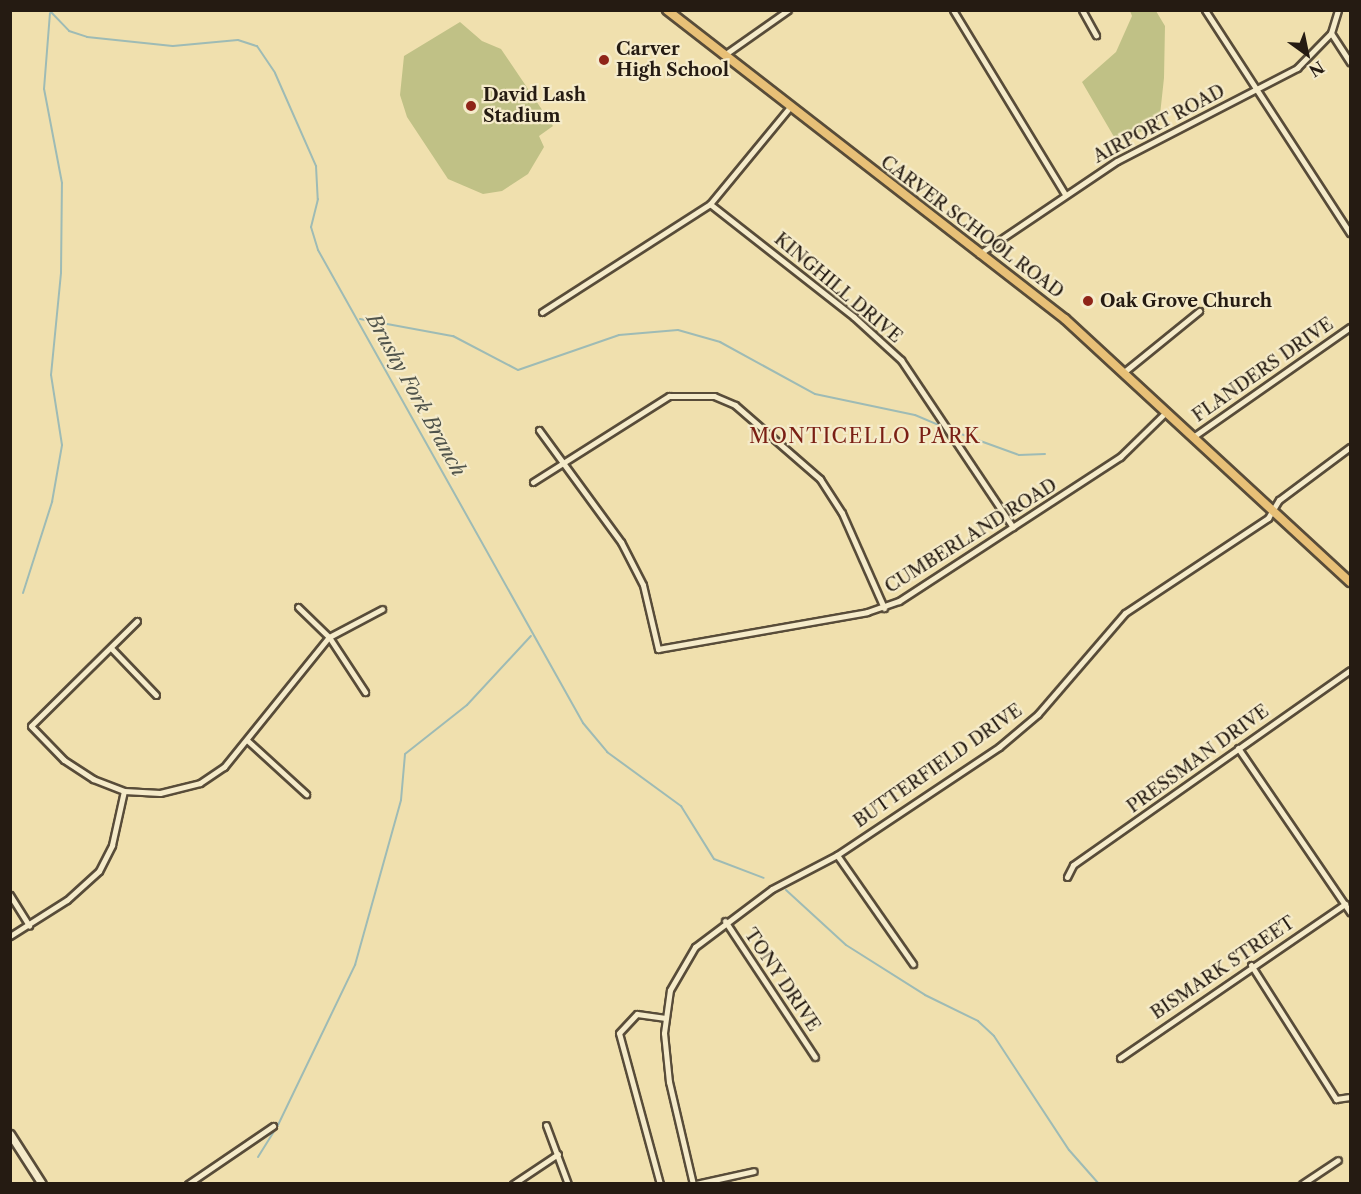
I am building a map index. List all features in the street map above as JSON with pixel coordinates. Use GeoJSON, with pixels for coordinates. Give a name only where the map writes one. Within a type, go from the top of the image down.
{"type":"FeatureCollection","features":[{"type":"Feature","properties":{"kind":"main road","name":"CARVER SCHOOL ROAD"},"geometry":{"type":"LineString","coordinates":[[667,10],[1065,319],[1350,582]]}},
{"type":"Feature","properties":{"kind":"street"},"geometry":{"type":"LineString","coordinates":[[724,55],[788,10]]}},
{"type":"Feature","properties":{"kind":"street"},"geometry":{"type":"LineString","coordinates":[[953,10],[1065,194]]}},
{"type":"Feature","properties":{"kind":"street"},"geometry":{"type":"LineString","coordinates":[[1082,10],[1096,35]]}},
{"type":"Feature","properties":{"kind":"street"},"geometry":{"type":"LineString","coordinates":[[1205,10],[1260,89],[1350,233]]}},
{"type":"Feature","properties":{"kind":"street","name":"AIRPORT ROAD"},"geometry":{"type":"LineString","coordinates":[[979,254],[1117,161],[1260,89],[1307,60],[1331,33],[1338,10]]}},
{"type":"Feature","properties":{"kind":"street"},"geometry":{"type":"LineString","coordinates":[[1331,33],[1350,62]]}},
{"type":"Feature","properties":{"kind":"street"},"geometry":{"type":"LineString","coordinates":[[542,312],[710,204],[790,106]]}},
{"type":"Feature","properties":{"kind":"street","name":"KINGHILL DRIVE"},"geometry":{"type":"LineString","coordinates":[[710,204],[854,317],[901,360],[1013,527]]}},
{"type":"Feature","properties":{"kind":"street"},"geometry":{"type":"LineString","coordinates":[[1124,372],[1199,311]]}},
{"type":"Feature","properties":{"kind":"street","name":"FLANDERS DRIVE"},"geometry":{"type":"LineString","coordinates":[[1193,437],[1350,327]]}},
{"type":"Feature","properties":{"kind":"street"},"geometry":{"type":"LineString","coordinates":[[533,482],[669,396],[699,393],[725,400],[820,479],[842,513],[884,608]]}},
{"type":"Feature","properties":{"kind":"street","name":"CUMBERLAND ROAD"},"geometry":{"type":"LineString","coordinates":[[561,463],[614,531],[634,565],[651,609],[658,649],[884,608],[1120,457],[1166,412]]}},
{"type":"Feature","properties":{"kind":"street"},"geometry":{"type":"LineString","coordinates":[[539,430],[561,463]]}},
{"type":"Feature","properties":{"kind":"street","name":"BUTTERFIELD DRIVE"},"geometry":{"type":"LineString","coordinates":[[695,1184],[669,1082],[664,1018],[670,990],[685,959],[725,921],[772,889],[837,855],[1020,730],[1125,613],[1274,513],[1279,500],[1350,447]]}},
{"type":"Feature","properties":{"kind":"street"},"geometry":{"type":"LineString","coordinates":[[298,607],[328,637],[364,692]]}},
{"type":"Feature","properties":{"kind":"street"},"geometry":{"type":"LineString","coordinates":[[137,621],[31,726],[64,760],[93,779],[124,791],[160,793],[200,783],[224,767],[248,741],[286,685],[328,637],[382,609]]}},
{"type":"Feature","properties":{"kind":"street"},"geometry":{"type":"LineString","coordinates":[[111,648],[156,695]]}},
{"type":"Feature","properties":{"kind":"street","name":"PRESSMAN DRIVE"},"geometry":{"type":"LineString","coordinates":[[1067,877],[1073,865],[1350,670]]}},
{"type":"Feature","properties":{"kind":"street"},"geometry":{"type":"LineString","coordinates":[[248,741],[306,794]]}},
{"type":"Feature","properties":{"kind":"street"},"geometry":{"type":"LineString","coordinates":[[1238,748],[1350,912]]}},
{"type":"Feature","properties":{"kind":"street"},"geometry":{"type":"LineString","coordinates":[[10,936],[29,925],[99,871],[112,845],[124,791]]}},
{"type":"Feature","properties":{"kind":"street"},"geometry":{"type":"LineString","coordinates":[[837,855],[912,964]]}},
{"type":"Feature","properties":{"kind":"street"},"geometry":{"type":"LineString","coordinates":[[10,895],[29,925]]}},
{"type":"Feature","properties":{"kind":"street","name":"BISMARK STREET"},"geometry":{"type":"LineString","coordinates":[[1119,1058],[1251,965],[1345,904]]}},
{"type":"Feature","properties":{"kind":"street","name":"TONY DRIVE"},"geometry":{"type":"LineString","coordinates":[[725,921],[815,1057]]}},
{"type":"Feature","properties":{"kind":"street"},"geometry":{"type":"LineString","coordinates":[[1251,965],[1336,1099],[1350,1097]]}},
{"type":"Feature","properties":{"kind":"street"},"geometry":{"type":"LineString","coordinates":[[660,1184],[619,1033],[637,1014],[664,1018]]}},
{"type":"Feature","properties":{"kind":"street"},"geometry":{"type":"LineString","coordinates":[[546,1125],[568,1184]]}},
{"type":"Feature","properties":{"kind":"street"},"geometry":{"type":"LineString","coordinates":[[188,1184],[273,1126]]}},
{"type":"Feature","properties":{"kind":"street"},"geometry":{"type":"LineString","coordinates":[[10,1134],[42,1184]]}},
{"type":"Feature","properties":{"kind":"street"},"geometry":{"type":"LineString","coordinates":[[513,1184],[558,1154]]}},
{"type":"Feature","properties":{"kind":"street"},"geometry":{"type":"LineString","coordinates":[[1302,1184],[1338,1160]]}},
{"type":"Feature","properties":{"kind":"street"},"geometry":{"type":"LineString","coordinates":[[695,1184],[754,1171]]}},
{"type":"Feature","properties":{"kind":"green space"},"geometry":{"type":"Polygon","coordinates":[[[1130,11],[1156,11],[1165,26],[1164,78],[1159,124],[1117,142],[1082,82],[1116,52],[1132,16],[1130,11]]]}},
{"type":"Feature","properties":{"kind":"green space","name":"David Lash Stadium"},"geometry":{"type":"Polygon","coordinates":[[[460,22],[482,41],[501,49],[553,126],[539,136],[544,147],[528,174],[502,191],[483,194],[448,179],[407,117],[400,95],[404,56],[460,22]]]}},
{"type":"Feature","properties":{"kind":"waterway","name":"Brushy Fork Branch"},"geometry":{"type":"LineString","coordinates":[[49,10],[69,31],[87,37],[173,46],[238,40],[257,46],[275,73],[316,166],[318,199],[311,227],[318,250],[583,723],[607,752],[681,806],[714,859],[764,878]]}},
{"type":"Feature","properties":{"kind":"waterway"},"geometry":{"type":"LineString","coordinates":[[23,593],[52,502],[62,445],[51,375],[61,273],[62,183],[44,89],[50,13]]}},
{"type":"Feature","properties":{"kind":"waterway"},"geometry":{"type":"LineString","coordinates":[[360,319],[453,336],[518,370],[619,335],[678,330],[720,342],[815,394],[915,415],[945,428]]}},
{"type":"Feature","properties":{"kind":"waterway"},"geometry":{"type":"LineString","coordinates":[[950,430],[1019,455],[1045,454]]}},
{"type":"Feature","properties":{"kind":"waterway"},"geometry":{"type":"LineString","coordinates":[[258,1157],[278,1125],[355,965],[401,800],[405,754],[467,705],[531,636]]}},
{"type":"Feature","properties":{"kind":"waterway","name":"Brushy Fork Branch"},"geometry":{"type":"LineString","coordinates":[[786,890],[846,945],[925,995],[978,1021],[994,1036],[1069,1150],[1099,1184]]}},
{"type":"Feature","properties":{"kind":"place","name":"Carver High School"},"geometry":{"type":"Point","coordinates":[604,60]}},
{"type":"Feature","properties":{"kind":"place","name":"David Lash Stadium"},"geometry":{"type":"Point","coordinates":[471,106]}},
{"type":"Feature","properties":{"kind":"place","name":"Oak Grove Church"},"geometry":{"type":"Point","coordinates":[1088,301]}},
{"type":"Feature","properties":{"kind":"district","name":"MONTICELLO PARK"},"geometry":{"type":"Point","coordinates":[865,436]}}]}
